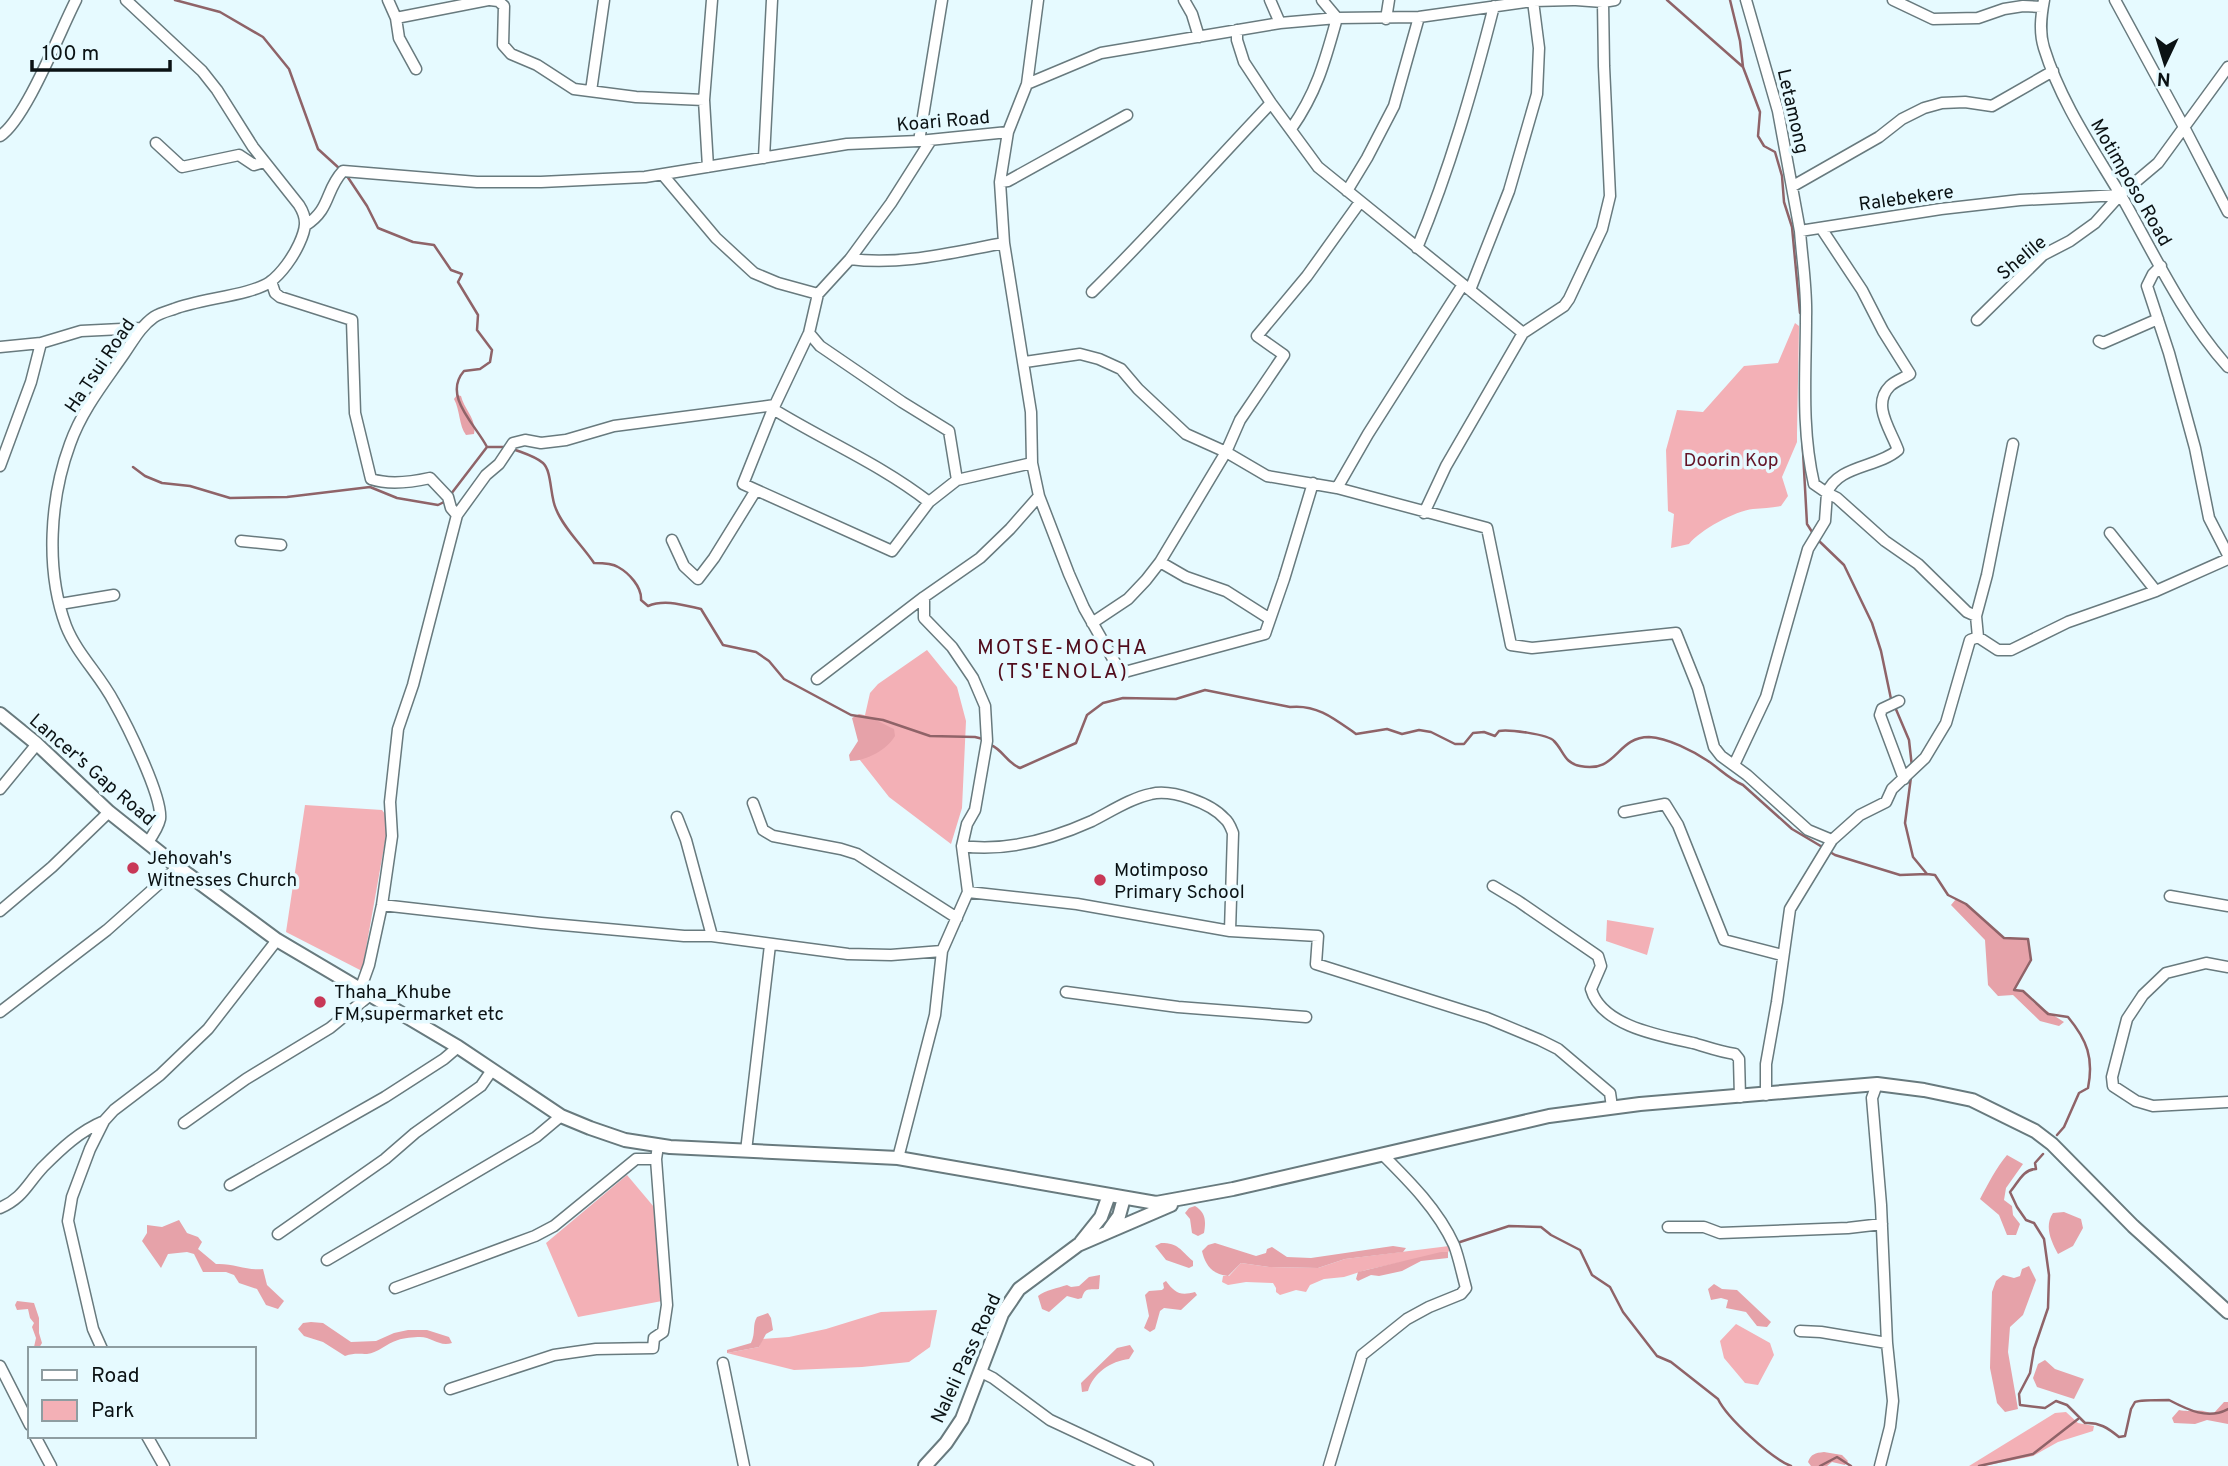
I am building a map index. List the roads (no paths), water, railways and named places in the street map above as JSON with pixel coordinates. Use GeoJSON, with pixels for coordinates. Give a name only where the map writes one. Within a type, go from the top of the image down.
{"type":"FeatureCollection","features":[{"type":"Feature","properties":{"kind":"main road","name":"Lancer's Gap Road"},"geometry":{"type":"LineString","coordinates":[[0,714],[37,744],[109,812],[277,940],[458,1047],[561,1116],[657,1152],[746,1151],[898,1158],[1156,1203],[1180,1200]]}},
{"type":"Feature","properties":{"kind":"main road"},"geometry":{"type":"LineString","coordinates":[[1078,1245],[1180,1200],[1549,1116],[1612,1107],[1877,1084],[1972,1100],[2035,1131],[2052,1144],[2133,1226],[2228,1312]]}},
{"type":"Feature","properties":{"kind":"main road"},"geometry":{"type":"LineString","coordinates":[[1078,1245],[1101,1217],[1109,1195]]}},
{"type":"Feature","properties":{"kind":"main road"},"geometry":{"type":"LineString","coordinates":[[1103,1233],[1119,1216],[1124,1198]]}},
{"type":"Feature","properties":{"kind":"main road","name":"Naleli Pass Road"},"geometry":{"type":"LineString","coordinates":[[925,1466],[946,1443],[962,1419],[1002,1314],[1019,1289],[1078,1245]]}},
{"type":"Feature","properties":{"kind":"street"},"geometry":{"type":"LineString","coordinates":[[0,136],[12,124],[32,90],[76,0]]}},
{"type":"Feature","properties":{"kind":"street"},"geometry":{"type":"LineString","coordinates":[[126,0],[202,71],[264,162],[305,213],[306,225],[297,248],[271,281],[275,293],[280,297],[352,320],[355,413],[371,479],[380,482],[430,478],[448,497],[451,508],[457,515]]}},
{"type":"Feature","properties":{"kind":"street"},"geometry":{"type":"LineString","coordinates":[[387,0],[396,18],[399,38],[416,69]]}},
{"type":"Feature","properties":{"kind":"street"},"geometry":{"type":"LineString","coordinates":[[396,18],[489,0],[498,1],[504,3],[501,38],[503,45],[511,54],[537,65],[574,89],[636,97],[704,100]]}},
{"type":"Feature","properties":{"kind":"street"},"geometry":{"type":"LineString","coordinates":[[591,91],[604,0]]}},
{"type":"Feature","properties":{"kind":"street"},"geometry":{"type":"LineString","coordinates":[[708,167],[704,100],[712,0]]}},
{"type":"Feature","properties":{"kind":"street"},"geometry":{"type":"LineString","coordinates":[[764,158],[772,0]]}},
{"type":"Feature","properties":{"kind":"street"},"geometry":{"type":"LineString","coordinates":[[919,141],[942,0]]}},
{"type":"Feature","properties":{"kind":"street","name":"Koari Road"},"geometry":{"type":"LineString","coordinates":[[306,225],[320,216],[336,178],[343,171],[477,182],[541,182],[663,175],[847,144],[919,141],[1008,132],[1027,84],[1038,0]]}},
{"type":"Feature","properties":{"kind":"street"},"geometry":{"type":"LineString","coordinates":[[1184,0],[1192,14],[1199,37]]}},
{"type":"Feature","properties":{"kind":"street"},"geometry":{"type":"LineString","coordinates":[[1270,0],[1280,23]]}},
{"type":"Feature","properties":{"kind":"street"},"geometry":{"type":"LineString","coordinates":[[1322,0],[1337,18]]}},
{"type":"Feature","properties":{"kind":"street"},"geometry":{"type":"LineString","coordinates":[[1386,19],[1388,0]]}},
{"type":"Feature","properties":{"kind":"street"},"geometry":{"type":"LineString","coordinates":[[1027,84],[1101,53],[1280,23],[1337,18],[1419,17],[1533,1],[1615,0]]}},
{"type":"Feature","properties":{"kind":"street","name":"Letamong"},"geometry":{"type":"LineString","coordinates":[[1747,0],[1778,110],[1800,231]]}},
{"type":"Feature","properties":{"kind":"street"},"geometry":{"type":"LineString","coordinates":[[1893,0],[1933,19],[1978,18],[2004,9],[2043,4]]}},
{"type":"Feature","properties":{"kind":"street"},"geometry":{"type":"LineString","coordinates":[[2115,0],[2228,212]]}},
{"type":"Feature","properties":{"kind":"street"},"geometry":{"type":"LineString","coordinates":[[1337,488],[1368,434],[1466,288],[1509,191],[1537,94],[1539,48],[1533,1]]}},
{"type":"Feature","properties":{"kind":"street"},"geometry":{"type":"LineString","coordinates":[[1424,513],[1446,466],[1523,333],[1564,306],[1602,229],[1611,196],[1603,2]]}},
{"type":"Feature","properties":{"kind":"street","name":"Motimposo Road"},"geometry":{"type":"LineString","coordinates":[[2043,4],[2042,36],[2059,89],[2091,151],[2204,338],[2228,367]]}},
{"type":"Feature","properties":{"kind":"street"},"geometry":{"type":"LineString","coordinates":[[1417,248],[1457,142],[1494,6]]}},
{"type":"Feature","properties":{"kind":"street"},"geometry":{"type":"LineString","coordinates":[[1347,191],[1394,106],[1419,17]]}},
{"type":"Feature","properties":{"kind":"street"},"geometry":{"type":"LineString","coordinates":[[1291,129],[1309,104],[1323,68],[1337,18]]}},
{"type":"Feature","properties":{"kind":"street"},"geometry":{"type":"LineString","coordinates":[[1237,30],[1237,40],[1244,62],[1318,167],[1523,333]]}},
{"type":"Feature","properties":{"kind":"street"},"geometry":{"type":"LineString","coordinates":[[2120,195],[2158,163],[2228,67]]}},
{"type":"Feature","properties":{"kind":"street"},"geometry":{"type":"LineString","coordinates":[[1793,186],[1924,108],[1942,103],[1965,102],[1992,106],[2053,71]]}},
{"type":"Feature","properties":{"kind":"street"},"geometry":{"type":"LineString","coordinates":[[1092,292],[1145,240],[1271,103]]}},
{"type":"Feature","properties":{"kind":"street"},"geometry":{"type":"LineString","coordinates":[[1000,182],[1008,181],[1127,115]]}},
{"type":"Feature","properties":{"kind":"street"},"geometry":{"type":"LineString","coordinates":[[1008,132],[1000,182],[1004,243],[1025,362],[1031,412],[1032,463],[1039,496],[1069,575],[1092,623],[1121,673],[1265,634],[1287,572],[1313,483]]}},
{"type":"Feature","properties":{"kind":"street"},"geometry":{"type":"LineString","coordinates":[[932,140],[850,259],[818,294],[809,333],[774,407],[743,484],[892,551],[929,502],[957,480],[1032,463]]}},
{"type":"Feature","properties":{"kind":"street"},"geometry":{"type":"LineString","coordinates":[[156,143],[182,167],[239,155],[254,165],[264,162]]}},
{"type":"Feature","properties":{"kind":"street"},"geometry":{"type":"LineString","coordinates":[[663,175],[716,238],[754,273],[818,294]]}},
{"type":"Feature","properties":{"kind":"street","name":"Ralebekere"},"geometry":{"type":"LineString","coordinates":[[1800,231],[1941,209],[2020,200],[2120,195]]}},
{"type":"Feature","properties":{"kind":"street","name":"Shelile"},"geometry":{"type":"LineString","coordinates":[[1977,320],[2043,255],[2070,241],[2095,223],[2120,195]]}},
{"type":"Feature","properties":{"kind":"street"},"geometry":{"type":"LineString","coordinates":[[1092,623],[1128,599],[1160,562],[1226,452],[1240,420],[1284,355],[1257,336],[1307,276],[1360,202]]}},
{"type":"Feature","properties":{"kind":"street"},"geometry":{"type":"LineString","coordinates":[[1734,765],[1766,696],[1808,549],[1825,521],[1827,493],[1832,482],[1898,450],[1883,416],[1881,401],[1890,386],[1910,374],[1882,331],[1862,290],[1821,228]]}},
{"type":"Feature","properties":{"kind":"street"},"geometry":{"type":"LineString","coordinates":[[1800,231],[1807,313],[1804,404],[1814,484],[1837,498],[1885,541],[1918,564],[1967,612],[1976,617]]}},
{"type":"Feature","properties":{"kind":"street"},"geometry":{"type":"LineString","coordinates":[[850,259],[869,262],[916,258],[1004,243]]}},
{"type":"Feature","properties":{"kind":"street"},"geometry":{"type":"LineString","coordinates":[[1978,637],[1998,650],[2011,650],[2068,622],[2156,591],[2228,557],[2209,518],[2195,448],[2147,286],[2161,266]]}},
{"type":"Feature","properties":{"kind":"street","name":"Ha Tsui Road"},"geometry":{"type":"LineString","coordinates":[[148,842],[157,829],[160,817],[152,784],[114,701],[75,643],[60,604],[53,562],[53,517],[60,472],[71,440],[88,405],[142,328],[155,316],[187,303],[238,293],[271,281]]}},
{"type":"Feature","properties":{"kind":"street"},"geometry":{"type":"LineString","coordinates":[[2099,341],[2103,344],[2112,341],[2158,318]]}},
{"type":"Feature","properties":{"kind":"street"},"geometry":{"type":"LineString","coordinates":[[0,346],[41,343],[81,331],[142,328]]}},
{"type":"Feature","properties":{"kind":"street"},"geometry":{"type":"LineString","coordinates":[[809,333],[820,345],[949,431],[957,480]]}},
{"type":"Feature","properties":{"kind":"street"},"geometry":{"type":"LineString","coordinates":[[0,467],[31,382],[41,343]]}},
{"type":"Feature","properties":{"kind":"street"},"geometry":{"type":"LineString","coordinates":[[1025,362],[1080,354],[1099,359],[1121,369],[1138,389],[1186,434],[1226,452],[1267,476],[1337,488],[1487,528],[1511,645],[1532,648],[1676,632],[1698,688],[1714,747],[1808,830],[1830,843]]}},
{"type":"Feature","properties":{"kind":"street"},"geometry":{"type":"LineString","coordinates":[[184,1123],[246,1079],[330,1028],[365,993],[392,836],[390,802],[397,729],[413,685],[457,515],[513,443],[525,440],[541,443],[566,440],[614,426],[774,407],[905,484],[929,502]]}},
{"type":"Feature","properties":{"kind":"street"},"geometry":{"type":"LineString","coordinates":[[1978,637],[1976,617],[2013,444]]}},
{"type":"Feature","properties":{"kind":"street"},"geometry":{"type":"LineString","coordinates":[[672,540],[684,566],[698,579],[756,490]]}},
{"type":"Feature","properties":{"kind":"street"},"geometry":{"type":"LineString","coordinates":[[817,679],[993,546],[1039,496]]}},
{"type":"Feature","properties":{"kind":"street"},"geometry":{"type":"LineString","coordinates":[[2110,533],[2156,591]]}},
{"type":"Feature","properties":{"kind":"street"},"geometry":{"type":"LineString","coordinates":[[241,541],[281,545]]}},
{"type":"Feature","properties":{"kind":"street"},"geometry":{"type":"LineString","coordinates":[[1160,562],[1186,577],[1226,591],[1270,619]]}},
{"type":"Feature","properties":{"kind":"street"},"geometry":{"type":"LineString","coordinates":[[60,604],[114,595]]}},
{"type":"Feature","properties":{"kind":"street"},"geometry":{"type":"LineString","coordinates":[[898,1158],[934,1015],[942,951],[968,892],[962,846],[967,824],[975,810],[987,741],[985,706],[966,667],[952,647],[924,618],[924,597]]}},
{"type":"Feature","properties":{"kind":"street"},"geometry":{"type":"LineString","coordinates":[[1766,1095],[1766,1064],[1790,909],[1830,843],[1860,815],[1885,802],[1892,789],[1925,758],[1946,723],[1970,640],[1978,637]]}},
{"type":"Feature","properties":{"kind":"street"},"geometry":{"type":"LineString","coordinates":[[1899,701],[1882,709],[1880,715],[1904,779]]}},
{"type":"Feature","properties":{"kind":"street"},"geometry":{"type":"LineString","coordinates":[[0,789],[37,744]]}},
{"type":"Feature","properties":{"kind":"street"},"geometry":{"type":"LineString","coordinates":[[962,846],[976,848],[1026,844],[1088,823],[1152,793],[1189,797],[1213,809],[1227,820],[1233,833],[1230,931]]}},
{"type":"Feature","properties":{"kind":"street"},"geometry":{"type":"LineString","coordinates":[[753,803],[763,830],[773,836],[856,854],[957,918]]}},
{"type":"Feature","properties":{"kind":"street"},"geometry":{"type":"LineString","coordinates":[[1624,812],[1665,804],[1678,825],[1724,940],[1782,955]]}},
{"type":"Feature","properties":{"kind":"street"},"geometry":{"type":"LineString","coordinates":[[0,911],[52,867],[109,812]]}},
{"type":"Feature","properties":{"kind":"street"},"geometry":{"type":"LineString","coordinates":[[677,817],[686,840],[712,936]]}},
{"type":"Feature","properties":{"kind":"street"},"geometry":{"type":"LineString","coordinates":[[0,1012],[107,930],[178,867]]}},
{"type":"Feature","properties":{"kind":"street"},"geometry":{"type":"LineString","coordinates":[[1493,886],[1598,956],[1601,966],[1591,989],[1593,998],[1610,1014],[1643,1032],[1735,1054],[1739,1059],[1740,1097]]}},
{"type":"Feature","properties":{"kind":"street"},"geometry":{"type":"LineString","coordinates":[[968,892],[1077,904],[1230,931],[1318,936],[1315,964],[1487,1018],[1541,1040],[1558,1049],[1610,1093],[1612,1107]]}},
{"type":"Feature","properties":{"kind":"street"},"geometry":{"type":"LineString","coordinates":[[2170,897],[2228,906]]}},
{"type":"Feature","properties":{"kind":"street"},"geometry":{"type":"LineString","coordinates":[[382,905],[541,923],[684,936],[712,936],[848,954],[891,955],[942,951]]}},
{"type":"Feature","properties":{"kind":"street"},"geometry":{"type":"LineString","coordinates":[[101,1347],[93,1329],[68,1221],[72,1197],[104,1121],[114,1110],[160,1075],[208,1029],[277,940]]}},
{"type":"Feature","properties":{"kind":"street"},"geometry":{"type":"LineString","coordinates":[[746,1151],[770,945]]}},
{"type":"Feature","properties":{"kind":"street"},"geometry":{"type":"LineString","coordinates":[[2228,967],[2206,963],[2166,973],[2143,995],[2127,1019],[2112,1077],[2113,1087],[2136,1101],[2153,1106],[2228,1102]]}},
{"type":"Feature","properties":{"kind":"street"},"geometry":{"type":"LineString","coordinates":[[1066,992],[1178,1007],[1306,1017]]}},
{"type":"Feature","properties":{"kind":"street"},"geometry":{"type":"LineString","coordinates":[[230,1185],[385,1097],[458,1047]]}},
{"type":"Feature","properties":{"kind":"street"},"geometry":{"type":"LineString","coordinates":[[278,1234],[385,1159],[415,1133],[481,1086],[492,1070]]}},
{"type":"Feature","properties":{"kind":"street"},"geometry":{"type":"LineString","coordinates":[[1877,1084],[1872,1098],[1893,1401],[1890,1427],[1880,1466]]}},
{"type":"Feature","properties":{"kind":"street"},"geometry":{"type":"LineString","coordinates":[[327,1260],[537,1137],[561,1116]]}},
{"type":"Feature","properties":{"kind":"street"},"geometry":{"type":"LineString","coordinates":[[0,1208],[18,1199],[41,1169],[69,1142],[86,1129],[104,1121]]}},
{"type":"Feature","properties":{"kind":"street"},"geometry":{"type":"LineString","coordinates":[[395,1288],[535,1236],[554,1226],[636,1159],[657,1152],[667,1305],[663,1332],[654,1338],[653,1348],[596,1349],[554,1355],[450,1389]]}},
{"type":"Feature","properties":{"kind":"street"},"geometry":{"type":"LineString","coordinates":[[1329,1466],[1362,1355],[1407,1319],[1461,1294],[1466,1288],[1454,1245],[1438,1218],[1418,1191],[1383,1155]]}},
{"type":"Feature","properties":{"kind":"street"},"geometry":{"type":"LineString","coordinates":[[1668,1227],[1704,1227],[1720,1233],[1882,1224]]}},
{"type":"Feature","properties":{"kind":"street"},"geometry":{"type":"LineString","coordinates":[[1800,1331],[1887,1343]]}},
{"type":"Feature","properties":{"kind":"street"},"geometry":{"type":"LineString","coordinates":[[723,1363],[744,1466]]}},
{"type":"Feature","properties":{"kind":"street"},"geometry":{"type":"LineString","coordinates":[[0,1366],[28,1421]]}},
{"type":"Feature","properties":{"kind":"street"},"geometry":{"type":"LineString","coordinates":[[981,1372],[1050,1420],[1148,1466]]}},
{"type":"Feature","properties":{"kind":"street"},"geometry":{"type":"LineString","coordinates":[[36,1438],[51,1466]]}},
{"type":"Feature","properties":{"kind":"street"},"geometry":{"type":"LineString","coordinates":[[148,1438],[164,1466]]}},
{"type":"Feature","properties":{"kind":"waterway"},"geometry":{"type":"LineString","coordinates":[[175,0],[220,12],[263,37],[289,69],[318,149],[340,169]]}},
{"type":"Feature","properties":{"kind":"waterway"},"geometry":{"type":"LineString","coordinates":[[1667,0],[1743,67]]}},
{"type":"Feature","properties":{"kind":"waterway"},"geometry":{"type":"LineString","coordinates":[[1730,0],[1743,67],[1760,112],[1758,136],[1764,146],[1775,152],[1782,176],[1784,202],[1792,227],[1800,313]]}},
{"type":"Feature","properties":{"kind":"waterway"},"geometry":{"type":"LineString","coordinates":[[345,173],[378,228],[413,242],[434,245],[451,270],[462,274],[458,282],[478,315],[477,330],[492,350],[490,362],[480,369],[464,371],[458,381],[459,400],[487,447],[507,447]]}},
{"type":"Feature","properties":{"kind":"waterway"},"geometry":{"type":"LineString","coordinates":[[1801,415],[1807,524],[1814,535]]}},
{"type":"Feature","properties":{"kind":"waterway"},"geometry":{"type":"LineString","coordinates":[[451,494],[487,447]]}},
{"type":"Feature","properties":{"kind":"waterway"},"geometry":{"type":"LineString","coordinates":[[513,449],[543,463],[548,472],[556,509],[568,530],[594,563],[616,566],[630,577],[637,585],[641,600],[648,606],[667,603],[701,609],[723,645],[756,652],[769,661],[784,679],[851,715],[883,720],[930,736],[983,739]]}},
{"type":"Feature","properties":{"kind":"waterway"},"geometry":{"type":"LineString","coordinates":[[133,467],[162,483],[190,486],[230,498],[287,497],[370,487],[397,498],[438,505],[444,502]]}},
{"type":"Feature","properties":{"kind":"waterway"},"geometry":{"type":"LineString","coordinates":[[1818,540],[1844,565],[1872,623],[1891,699]]}},
{"type":"Feature","properties":{"kind":"waterway"},"geometry":{"type":"LineString","coordinates":[[991,745],[1020,768],[1076,743],[1087,715],[1103,703],[1123,698],[1176,699],[1205,690],[1317,710],[1356,734],[1387,729],[1402,734],[1419,730],[1431,732],[1455,744],[1464,744],[1473,733],[1484,732],[1495,736],[1499,731],[1518,731],[1536,734],[1550,738],[1567,759],[1580,766],[1602,765],[1630,743],[1649,737],[1680,746],[1708,761],[1743,785],[1792,829],[1824,848]]}},
{"type":"Feature","properties":{"kind":"waterway"},"geometry":{"type":"LineString","coordinates":[[1895,707],[1909,740],[1912,767]]}},
{"type":"Feature","properties":{"kind":"waterway"},"geometry":{"type":"LineString","coordinates":[[1911,777],[1905,823],[1913,857],[1927,874],[1935,875],[1948,895],[1966,904],[2004,938],[2028,939],[2031,960],[2014,990],[2023,991],[2048,1014],[2068,1017],[2084,1042],[2090,1067],[2088,1088],[2079,1093],[2064,1127],[2057,1135]]}},
{"type":"Feature","properties":{"kind":"waterway"},"geometry":{"type":"LineString","coordinates":[[1830,852],[1900,875],[1927,874]]}},
{"type":"Feature","properties":{"kind":"waterway"},"geometry":{"type":"LineString","coordinates":[[2043,1154],[2035,1163],[2036,1169],[2024,1174],[2010,1192],[2026,1220],[2034,1223],[2044,1239],[2049,1275],[2048,1308],[2034,1349],[2030,1373],[2019,1394],[2020,1405],[2045,1408],[2056,1401],[2067,1405],[2085,1423],[2103,1426],[2119,1437],[2125,1436],[2131,1409],[2137,1401],[2169,1400],[2206,1414],[2228,1409]]}},
{"type":"Feature","properties":{"kind":"waterway"},"geometry":{"type":"LineString","coordinates":[[1457,1243],[1509,1226],[1541,1227],[1580,1250],[1592,1275],[1610,1287],[1623,1312],[1657,1356],[1671,1362],[1718,1399],[1750,1437],[1791,1466]]}},
{"type":"Feature","properties":{"kind":"waterway"},"geometry":{"type":"LineString","coordinates":[[1979,1466],[2033,1454],[2078,1419]]}},
{"type":"Feature","properties":{"kind":"waterway"},"geometry":{"type":"LineString","coordinates":[[1820,1466],[1837,1457],[1851,1466]]}},
{"type":"Feature","properties":{"kind":"place","name":"Jehovah's Witnesses Church"},"geometry":{"type":"Point","coordinates":[133,868]}},
{"type":"Feature","properties":{"kind":"place","name":"Motimposo Primary School"},"geometry":{"type":"Point","coordinates":[1100,880]}},
{"type":"Feature","properties":{"kind":"place","name":"Thaha_Khube FM,supermarket etc"},"geometry":{"type":"Point","coordinates":[320,1002]}},
{"type":"Feature","properties":{"kind":"district","name":"MOTSE-MOCHA (TS'ENOLA)"},"geometry":{"type":"Point","coordinates":[1063,659]}},
{"type":"Feature","properties":{"kind":"park label","name":"Doorin Kop"},"geometry":{"type":"Point","coordinates":[1731,459]}}]}
